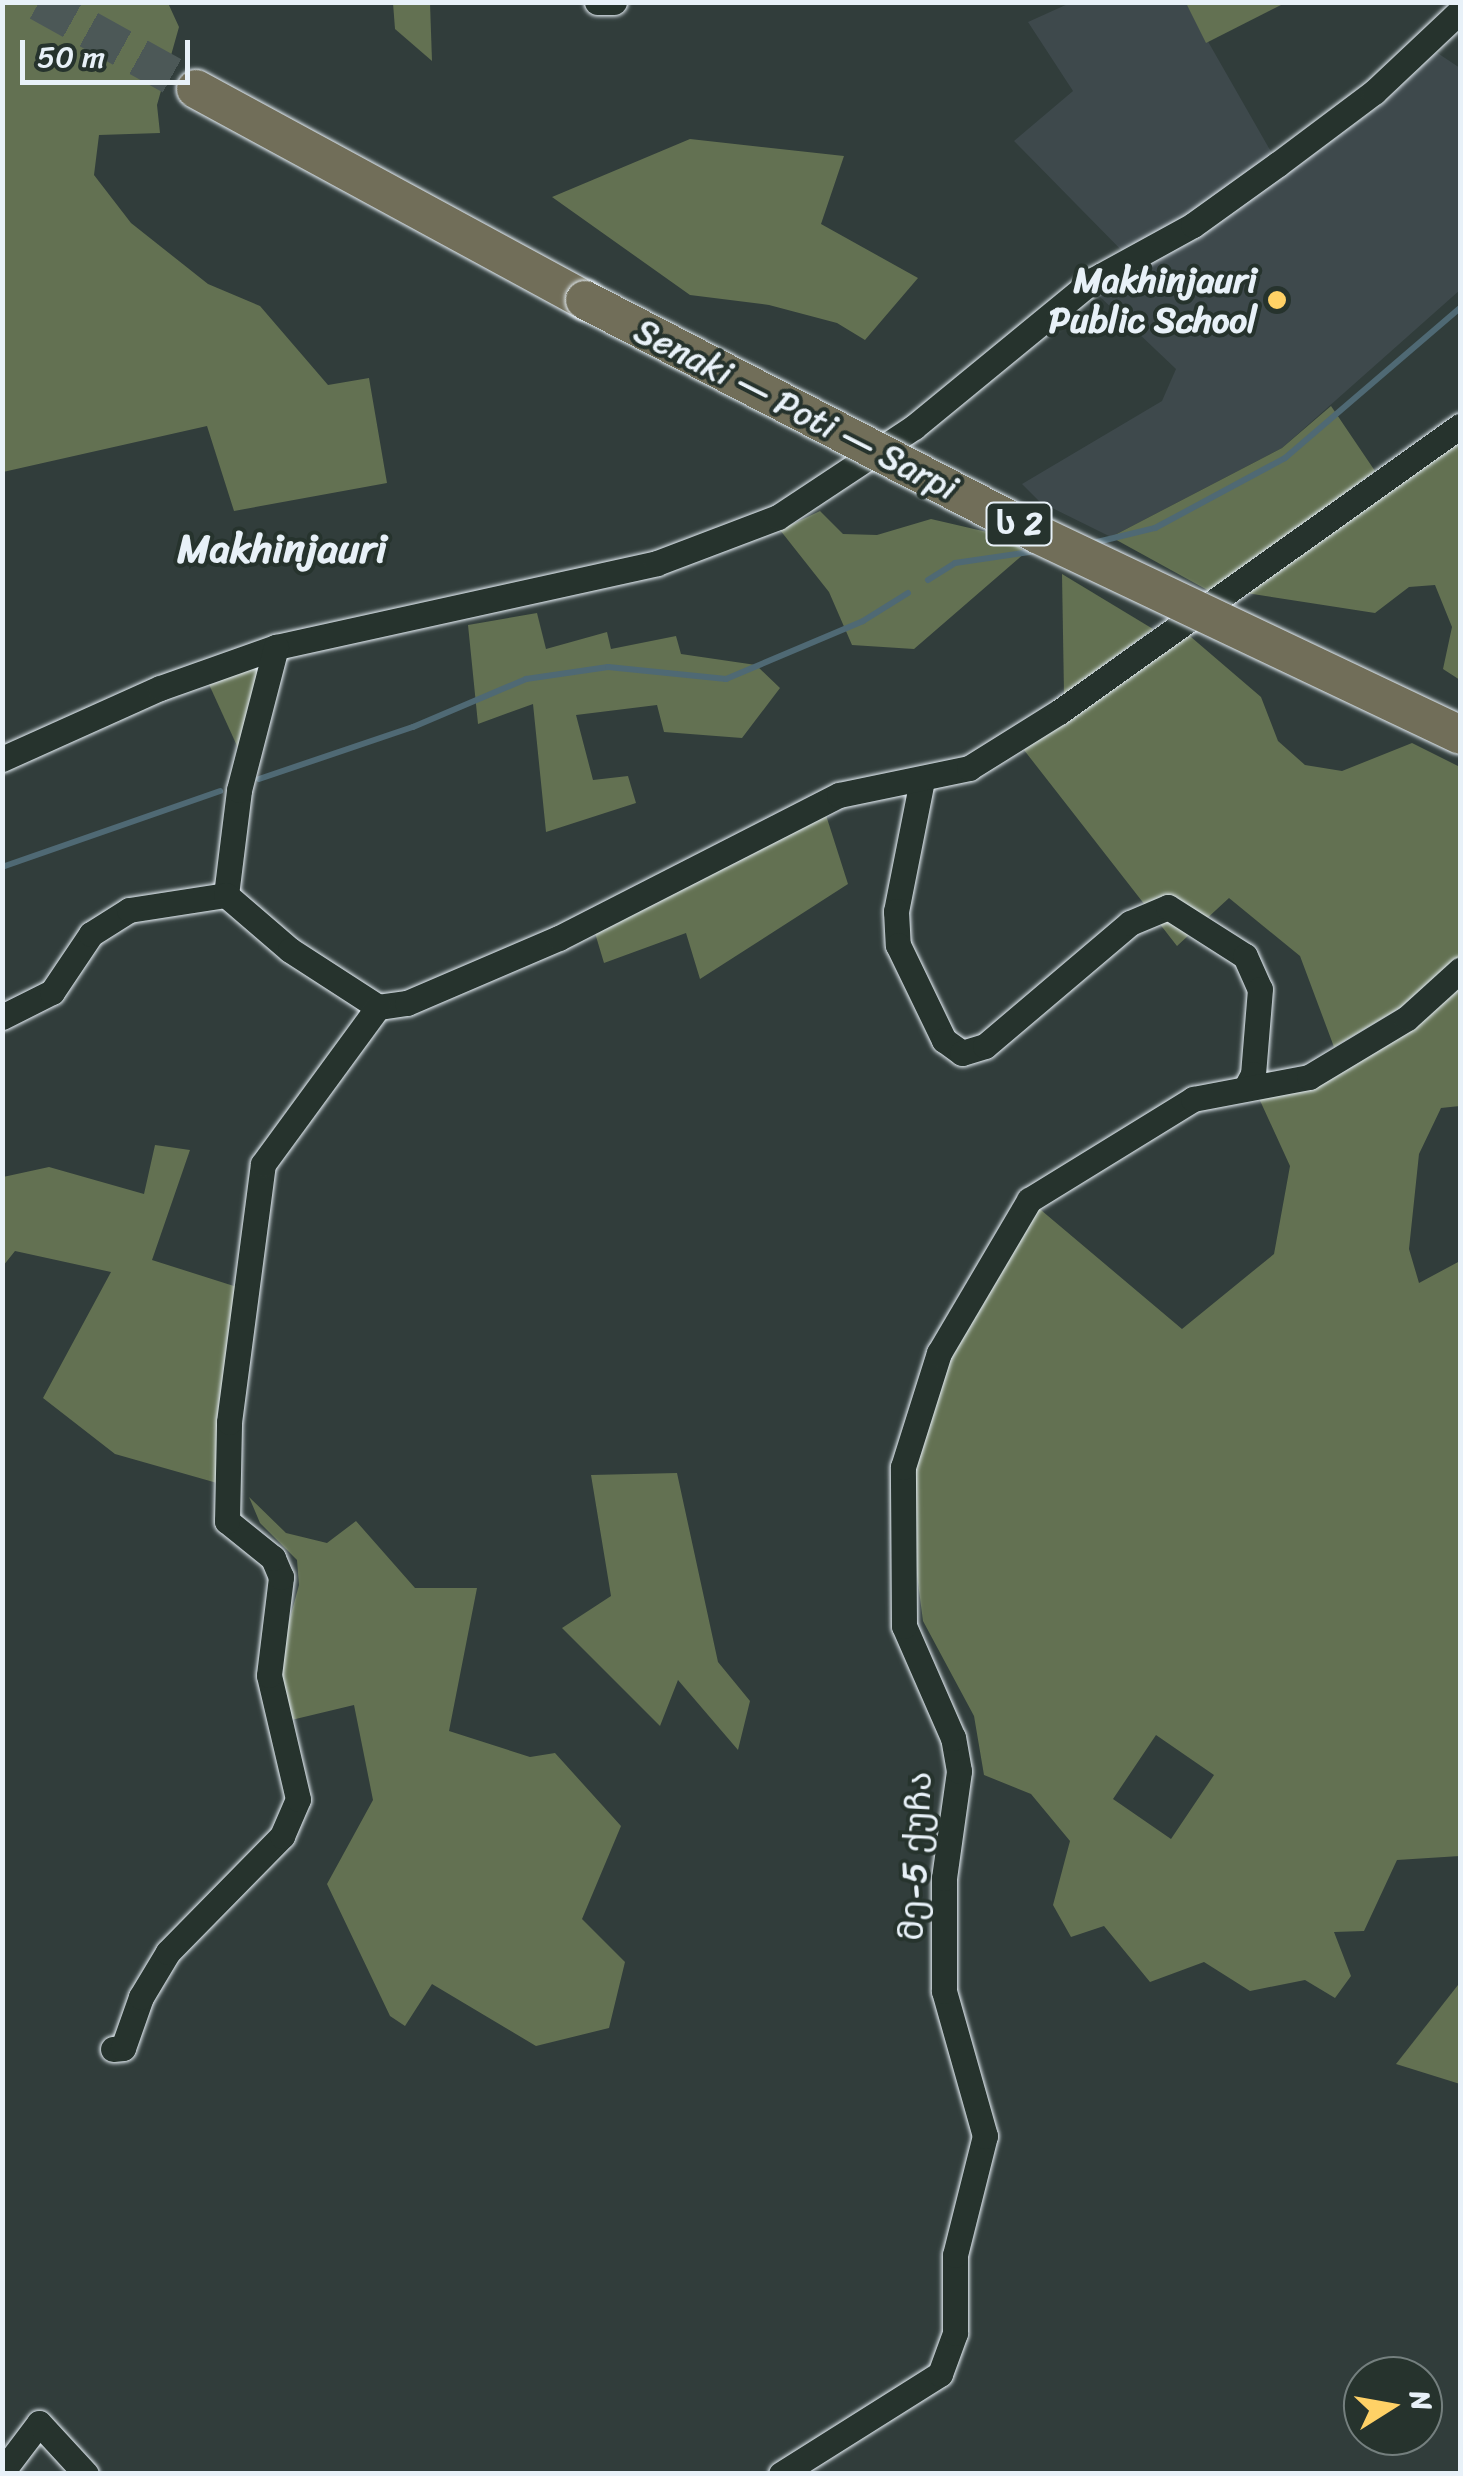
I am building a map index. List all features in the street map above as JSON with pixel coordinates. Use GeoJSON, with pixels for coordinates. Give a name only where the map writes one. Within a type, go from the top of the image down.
{"type":"FeatureCollection","features":[{"type":"Feature","properties":{"kind":"highway","name":"Senaki — Poti — Sarpi"},"geometry":{"type":"LineString","coordinates":[[196,90],[585,300],[1037,534],[1460,735]]}},
{"type":"Feature","properties":{"kind":"street"},"geometry":{"type":"LineString","coordinates":[[597,2],[614,2]]}},
{"type":"Feature","properties":{"kind":"street"},"geometry":{"type":"LineString","coordinates":[[2,759],[160,688],[276,646],[657,564],[778,518],[914,428],[1093,280],[1193,225],[1278,164],[1374,92],[1460,11]]}},
{"type":"Feature","properties":{"kind":"street"},"geometry":{"type":"LineString","coordinates":[[2,1017],[52,992],[91,934],[129,910],[226,895],[290,950],[378,1007],[407,1003],[559,938],[838,795],[969,768],[1059,712],[1460,426]]}},
{"type":"Feature","properties":{"kind":"street"},"geometry":{"type":"LineString","coordinates":[[226,895],[238,790],[276,646]]}},
{"type":"Feature","properties":{"kind":"street"},"geometry":{"type":"LineString","coordinates":[[922,780],[896,910],[898,945],[944,1040],[962,1053],[985,1046],[1130,923],[1168,908],[1244,956],[1260,989],[1254,1074],[1246,1087]]}},
{"type":"Feature","properties":{"kind":"street","name":"მე-5 ქუჩა"},"geometry":{"type":"LineString","coordinates":[[780,2474],[940,2374],[955,2333],[956,2255],[985,2136],[944,1991],[944,1878],[959,1771],[952,1738],[904,1626],[903,1466],[939,1353],[1029,1200],[1193,1099],[1309,1077],[1408,1018],[1460,970]]}},
{"type":"Feature","properties":{"kind":"street"},"geometry":{"type":"LineString","coordinates":[[114,2049],[123,2048],[141,1996],[168,1952],[282,1836],[298,1799],[268,1675],[281,1577],[273,1558],[228,1520],[229,1422],[263,1164],[378,1007]]}},
{"type":"Feature","properties":{"kind":"street"},"geometry":{"type":"LineString","coordinates":[[2,2472],[39,2423],[86,2474]]}},
{"type":"Feature","properties":{"kind":"shaded area"},"geometry":{"type":"Polygon","coordinates":[[[1070,3],[1186,3],[1278,164],[1132,261],[1014,141],[1073,91],[1028,22],[1070,3]]]}},
{"type":"Feature","properties":{"kind":"shaded area","name":"Makhinjauri Public School"},"geometry":{"type":"Polygon","coordinates":[[[1436,52],[1460,68],[1460,290],[1282,448],[1111,537],[1040,502],[1022,484],[1162,401],[1176,369],[1097,294],[1281,177],[1381,105],[1436,52]]]}},
{"type":"Feature","properties":{"kind":"green space"},"geometry":{"type":"Polygon","coordinates":[[[2,3],[168,3],[179,27],[157,105],[160,133],[99,135],[94,175],[131,223],[208,284],[260,306],[328,385],[369,378],[387,483],[234,511],[207,426],[3,472],[2,3]]]}},
{"type":"Feature","properties":{"kind":"green space"},"geometry":{"type":"Polygon","coordinates":[[[393,3],[430,3],[432,61],[395,29],[393,3]]]}},
{"type":"Feature","properties":{"kind":"green space"},"geometry":{"type":"Polygon","coordinates":[[[1186,3],[1285,3],[1206,43],[1186,3]]]}},
{"type":"Feature","properties":{"kind":"green space"},"geometry":{"type":"Polygon","coordinates":[[[690,139],[844,156],[821,224],[918,278],[865,340],[837,323],[769,305],[690,295],[552,197],[690,139]]]}},
{"type":"Feature","properties":{"kind":"green space"},"geometry":{"type":"Polygon","coordinates":[[[1331,406],[1375,471],[1211,592],[1111,537],[1282,448],[1331,406]]]}},
{"type":"Feature","properties":{"kind":"green space"},"geometry":{"type":"Polygon","coordinates":[[[1460,437],[1460,680],[1443,669],[1452,627],[1435,585],[1409,587],[1375,613],[1240,592],[1460,437]]]}},
{"type":"Feature","properties":{"kind":"green space"},"geometry":{"type":"Polygon","coordinates":[[[820,511],[843,534],[877,535],[931,519],[1000,535],[1026,552],[914,649],[852,645],[829,592],[780,530],[820,511]]]}},
{"type":"Feature","properties":{"kind":"green space"},"geometry":{"type":"Polygon","coordinates":[[[1062,574],[1153,629],[1064,694],[1062,574]]]}},
{"type":"Feature","properties":{"kind":"green space"},"geometry":{"type":"Polygon","coordinates":[[[537,613],[546,649],[607,632],[611,649],[676,636],[681,654],[756,665],[780,688],[742,738],[664,732],[657,705],[576,715],[593,780],[628,776],[636,803],[546,832],[533,704],[478,724],[468,625],[537,613]]]}},
{"type":"Feature","properties":{"kind":"green space"},"geometry":{"type":"Polygon","coordinates":[[[1184,631],[1261,697],[1278,741],[1305,765],[1342,771],[1412,743],[1460,767],[1460,956],[1400,1008],[1334,1047],[1300,956],[1229,898],[1177,946],[1024,750],[1184,631]]]}},
{"type":"Feature","properties":{"kind":"green space"},"geometry":{"type":"Polygon","coordinates":[[[260,666],[238,748],[207,680],[260,666]]]}},
{"type":"Feature","properties":{"kind":"green space"},"geometry":{"type":"Polygon","coordinates":[[[825,812],[848,884],[700,979],[686,933],[604,963],[595,933],[825,812]]]}},
{"type":"Feature","properties":{"kind":"green space"},"geometry":{"type":"Polygon","coordinates":[[[1460,982],[1460,1106],[1441,1108],[1419,1154],[1409,1249],[1419,1283],[1460,1261],[1460,1856],[1397,1860],[1364,1931],[1334,1932],[1351,1976],[1335,1998],[1305,1980],[1250,1991],[1204,1962],[1150,1982],[1104,1926],[1071,1937],[1053,1905],[1070,1841],[1031,1794],[984,1775],[974,1716],[923,1621],[903,1467],[946,1356],[1035,1205],[1182,1329],[1274,1254],[1290,1166],[1257,1094],[1460,982]],[[1156,1735],[1113,1799],[1171,1839],[1214,1775],[1156,1735]]]}},
{"type":"Feature","properties":{"kind":"green space"},"geometry":{"type":"Polygon","coordinates":[[[155,1145],[190,1150],[152,1260],[237,1287],[217,1483],[115,1454],[43,1398],[111,1272],[15,1251],[3,1266],[3,1177],[49,1167],[144,1194],[155,1145]]]}},
{"type":"Feature","properties":{"kind":"green space"},"geometry":{"type":"Polygon","coordinates":[[[677,1473],[718,1662],[750,1701],[738,1750],[678,1680],[660,1726],[562,1628],[611,1596],[591,1475],[677,1473]]]}},
{"type":"Feature","properties":{"kind":"green space"},"geometry":{"type":"Polygon","coordinates":[[[249,1497],[286,1533],[327,1543],[356,1521],[415,1588],[477,1588],[449,1731],[530,1757],[555,1753],[621,1826],[582,1919],[625,1962],[609,2028],[536,2046],[432,1984],[405,2026],[390,2016],[327,1884],[373,1800],[354,1705],[283,1722],[275,1673],[299,1585],[297,1560],[260,1523],[249,1497]]]}},
{"type":"Feature","properties":{"kind":"green space"},"geometry":{"type":"Polygon","coordinates":[[[1458,1985],[1460,2084],[1396,2064],[1458,1985]]]}},
{"type":"Feature","properties":{"kind":"waterway"},"geometry":{"type":"LineString","coordinates":[[1093,543],[1155,528],[1285,458],[1460,308]]}},
{"type":"Feature","properties":{"kind":"waterway"},"geometry":{"type":"LineString","coordinates":[[928,580],[955,563],[1036,551]]}},
{"type":"Feature","properties":{"kind":"waterway"},"geometry":{"type":"LineString","coordinates":[[259,779],[413,727],[526,679],[608,667],[726,679],[863,621],[908,593]]}},
{"type":"Feature","properties":{"kind":"waterway"},"geometry":{"type":"LineString","coordinates":[[2,867],[220,791]]}},
{"type":"Feature","properties":{"kind":"tunnel"},"geometry":{"type":"LineString","coordinates":[[39,2],[196,89]]}},
{"type":"Feature","properties":{"kind":"place","name":"Makhinjauri Public School"},"geometry":{"type":"Point","coordinates":[1277,300]}},
{"type":"Feature","properties":{"kind":"district","name":"Makhinjauri"},"geometry":{"type":"Point","coordinates":[282,549]}}]}
